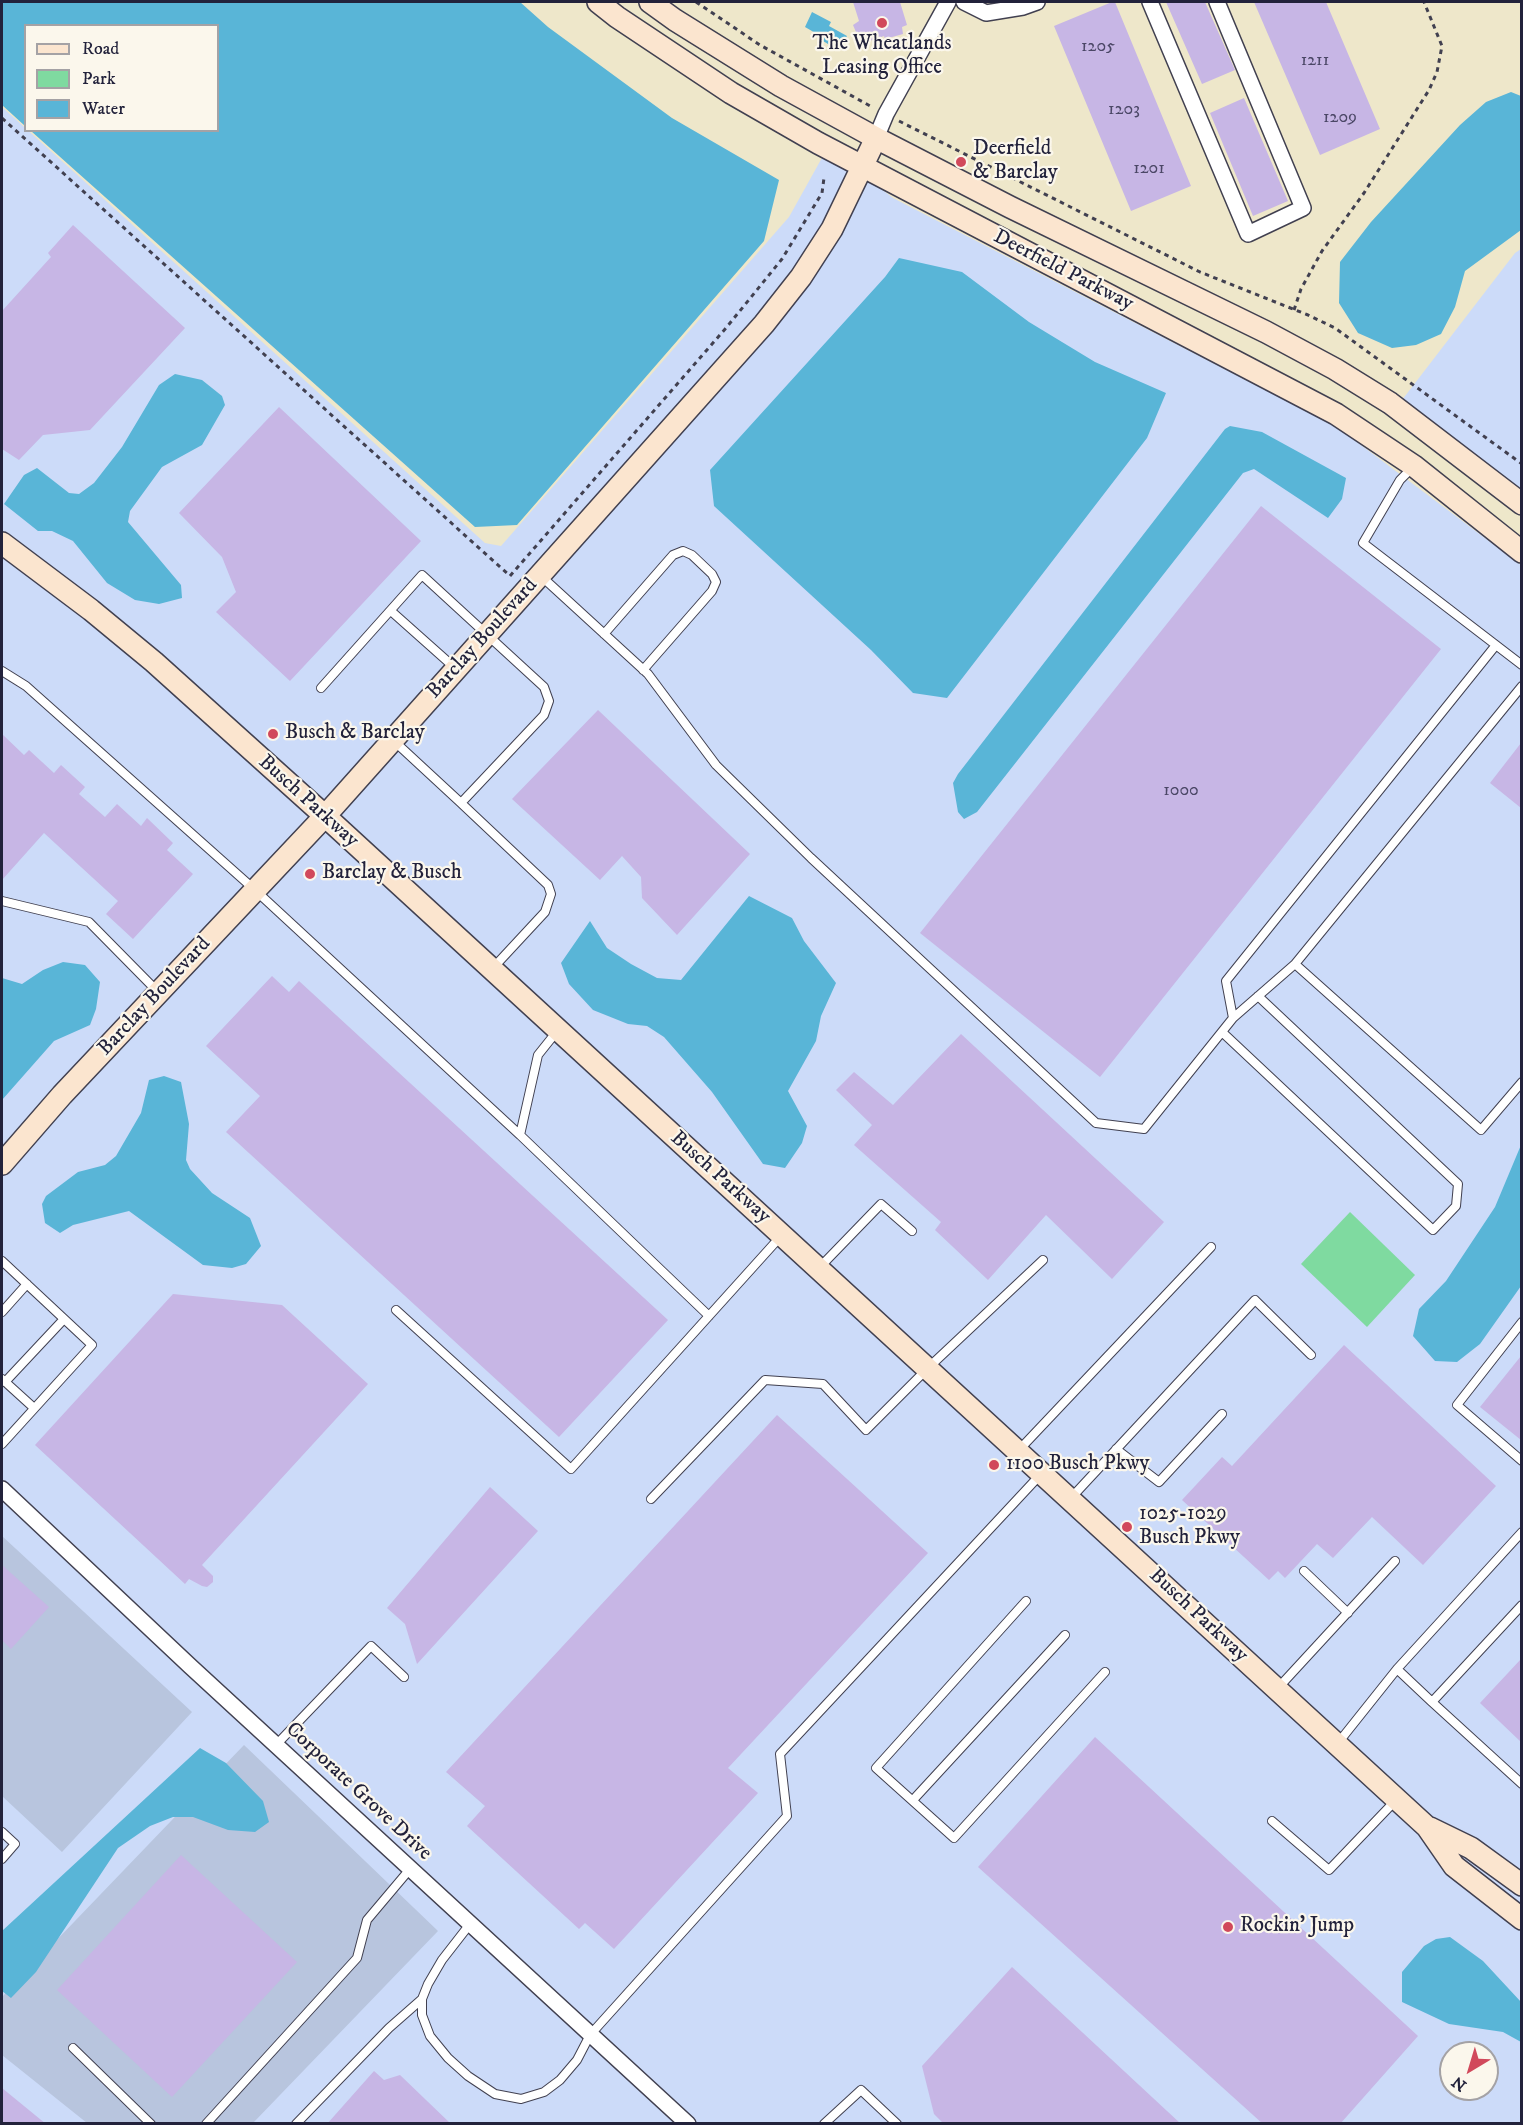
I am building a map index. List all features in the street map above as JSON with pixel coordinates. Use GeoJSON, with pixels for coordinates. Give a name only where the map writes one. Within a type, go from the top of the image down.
{"type":"FeatureCollection","features":[{"type":"Feature","properties":{"kind":"street","name":"Deerfield Parkway"},"geometry":{"type":"LineString","coordinates":[[598,2],[731,93],[863,168],[1336,414],[1414,466],[1521,552]]}},
{"type":"Feature","properties":{"kind":"street","name":"Deerfield Parkway"},"geometry":{"type":"LineString","coordinates":[[650,2],[781,86],[876,138],[1266,332],[1335,369],[1398,409],[1521,504]]}},
{"type":"Feature","properties":{"kind":"street"},"geometry":{"type":"LineString","coordinates":[[876,138],[886,114],[948,2]]}},
{"type":"Feature","properties":{"kind":"street"},"geometry":{"type":"LineString","coordinates":[[964,2],[986,13],[1023,7],[1037,2]]}},
{"type":"Feature","properties":{"kind":"street"},"geometry":{"type":"LineString","coordinates":[[1150,2],[1248,234],[1304,208],[1217,2]]}},
{"type":"Feature","properties":{"kind":"street","name":"Barclay Boulevard"},"geometry":{"type":"LineString","coordinates":[[2,1164],[325,816],[764,324],[801,277],[832,229],[876,138]]}},
{"type":"Feature","properties":{"kind":"street","name":"Busch Parkway"},"geometry":{"type":"LineString","coordinates":[[2,543],[91,610],[154,662],[325,816],[1397,1799],[1427,1827],[1454,1866],[1521,1919]]}},
{"type":"Feature","properties":{"kind":"street","name":"Corporate Grove Drive"},"geometry":{"type":"LineString","coordinates":[[2,1489],[688,2124]]}},
{"type":"Feature","properties":{"kind":"street","name":"Busch Parkway"},"geometry":{"type":"LineString","coordinates":[[1427,1827],[1471,1848],[1521,1885]]}},
{"type":"Feature","properties":{"kind":"lane"},"geometry":{"type":"LineString","coordinates":[[1414,466],[1400,480],[1363,543],[1521,665]]}},
{"type":"Feature","properties":{"kind":"lane"},"geometry":{"type":"LineString","coordinates":[[604,634],[673,555],[683,551],[692,555],[712,574],[716,582],[712,591],[643,670]]}},
{"type":"Feature","properties":{"kind":"lane"},"geometry":{"type":"LineString","coordinates":[[321,688],[422,575],[544,687],[549,701],[544,715],[461,803]]}},
{"type":"Feature","properties":{"kind":"lane"},"geometry":{"type":"LineString","coordinates":[[533,583],[604,634],[643,670],[716,765],[812,858],[1096,1123],[1144,1129],[1233,1018],[1295,964],[1521,686]]}},
{"type":"Feature","properties":{"kind":"lane"},"geometry":{"type":"LineString","coordinates":[[391,611],[456,669]]}},
{"type":"Feature","properties":{"kind":"lane"},"geometry":{"type":"LineString","coordinates":[[1233,1018],[1226,981],[1496,645]]}},
{"type":"Feature","properties":{"kind":"lane"},"geometry":{"type":"LineString","coordinates":[[2,671],[27,686],[255,890],[520,1135],[709,1316]]}},
{"type":"Feature","properties":{"kind":"lane"},"geometry":{"type":"LineString","coordinates":[[393,740],[548,885],[551,894],[545,912],[492,970]]}},
{"type":"Feature","properties":{"kind":"lane"},"geometry":{"type":"LineString","coordinates":[[2,901],[88,922],[159,993]]}},
{"type":"Feature","properties":{"kind":"lane"},"geometry":{"type":"LineString","coordinates":[[1295,964],[1481,1130],[1521,1082]]}},
{"type":"Feature","properties":{"kind":"lane"},"geometry":{"type":"LineString","coordinates":[[1222,1032],[1433,1230],[1456,1206],[1458,1184],[1258,996]]}},
{"type":"Feature","properties":{"kind":"lane"},"geometry":{"type":"LineString","coordinates":[[520,1135],[538,1055],[558,1030]]}},
{"type":"Feature","properties":{"kind":"lane"},"geometry":{"type":"LineString","coordinates":[[819,1269],[881,1204],[912,1231]]}},
{"type":"Feature","properties":{"kind":"lane"},"geometry":{"type":"LineString","coordinates":[[396,1310],[571,1469],[782,1235]]}},
{"type":"Feature","properties":{"kind":"lane"},"geometry":{"type":"LineString","coordinates":[[1018,1451],[1211,1248]]}},
{"type":"Feature","properties":{"kind":"lane"},"geometry":{"type":"LineString","coordinates":[[651,1499],[765,1380],[823,1384],[866,1430],[1043,1260]]}},
{"type":"Feature","properties":{"kind":"lane"},"geometry":{"type":"LineString","coordinates":[[2,1261],[92,1345],[2,1444]]}},
{"type":"Feature","properties":{"kind":"lane"},"geometry":{"type":"LineString","coordinates":[[2,1312],[27,1284]]}},
{"type":"Feature","properties":{"kind":"lane"},"geometry":{"type":"LineString","coordinates":[[1070,1499],[1255,1300],[1311,1355]]}},
{"type":"Feature","properties":{"kind":"lane"},"geometry":{"type":"LineString","coordinates":[[34,1408],[3,1381],[64,1319]]}},
{"type":"Feature","properties":{"kind":"lane"},"geometry":{"type":"LineString","coordinates":[[1521,1322],[1457,1405],[1521,1461]]}},
{"type":"Feature","properties":{"kind":"lane"},"geometry":{"type":"LineString","coordinates":[[1116,1449],[1159,1482],[1222,1414]]}},
{"type":"Feature","properties":{"kind":"lane"},"geometry":{"type":"LineString","coordinates":[[470,1924],[442,1960],[423,1998],[422,2015],[430,2036],[448,2058],[468,2076],[495,2094],[521,2099],[544,2092],[560,2080],[577,2060],[590,2035],[787,1816],[780,1754],[1042,1473]]}},
{"type":"Feature","properties":{"kind":"lane"},"geometry":{"type":"LineString","coordinates":[[1337,1744],[1397,1669],[1521,1532]]}},
{"type":"Feature","properties":{"kind":"lane"},"geometry":{"type":"LineString","coordinates":[[1277,1689],[1395,1561]]}},
{"type":"Feature","properties":{"kind":"lane"},"geometry":{"type":"LineString","coordinates":[[1304,1571],[1348,1613]]}},
{"type":"Feature","properties":{"kind":"lane"},"geometry":{"type":"LineString","coordinates":[[1026,1601],[876,1768],[954,1838],[1106,1672]]}},
{"type":"Feature","properties":{"kind":"lane"},"geometry":{"type":"LineString","coordinates":[[1432,1702],[1521,1605]]}},
{"type":"Feature","properties":{"kind":"lane"},"geometry":{"type":"LineString","coordinates":[[912,1800],[1065,1635]]}},
{"type":"Feature","properties":{"kind":"lane"},"geometry":{"type":"LineString","coordinates":[[276,1745],[371,1646],[404,1677]]}},
{"type":"Feature","properties":{"kind":"lane"},"geometry":{"type":"LineString","coordinates":[[1397,1669],[1521,1784]]}},
{"type":"Feature","properties":{"kind":"lane"},"geometry":{"type":"LineString","coordinates":[[1272,1821],[1329,1870],[1397,1799]]}},
{"type":"Feature","properties":{"kind":"lane"},"geometry":{"type":"LineString","coordinates":[[2,1832],[15,1844],[2,1859]]}},
{"type":"Feature","properties":{"kind":"lane"},"geometry":{"type":"LineString","coordinates":[[206,2124],[357,1958],[367,1920],[410,1869]]}},
{"type":"Feature","properties":{"kind":"lane"},"geometry":{"type":"LineString","coordinates":[[296,2124],[389,2028],[423,1998]]}},
{"type":"Feature","properties":{"kind":"lane"},"geometry":{"type":"LineString","coordinates":[[73,2048],[151,2124]]}},
{"type":"Feature","properties":{"kind":"lane"},"geometry":{"type":"LineString","coordinates":[[824,2124],[861,2090],[897,2124]]}},
{"type":"Feature","properties":{"kind":"path"},"geometry":{"type":"LineString","coordinates":[[696,2],[760,45],[886,114],[1200,272],[1335,328],[1521,464]]}},
{"type":"Feature","properties":{"kind":"path"},"geometry":{"type":"LineString","coordinates":[[1294,310],[1301,289],[1322,251],[1364,193],[1429,90],[1437,72],[1442,46],[1424,2]]}},
{"type":"Feature","properties":{"kind":"path"},"geometry":{"type":"LineString","coordinates":[[2,118],[509,575],[533,583]]}},
{"type":"Feature","properties":{"kind":"path"},"geometry":{"type":"LineString","coordinates":[[509,575],[718,337],[782,259],[822,193],[824,178]]}},
{"type":"Feature","properties":{"kind":"shaded area"},"geometry":{"type":"Polygon","coordinates":[[[2,107],[24,127],[24,132],[30,132],[485,543],[501,546],[789,217],[828,147],[893,198],[1337,427],[1521,565],[1521,2123],[2,2123],[2,107]]]}},
{"type":"Feature","properties":{"kind":"shaded area"},"geometry":{"type":"Polygon","coordinates":[[[1521,249],[1521,492],[1402,400],[1515,253],[1521,249]]]}},
{"type":"Feature","properties":{"kind":"shaded area"},"geometry":{"type":"Polygon","coordinates":[[[2,1536],[192,1712],[62,1852],[2,1796],[2,1536]]]}},
{"type":"Feature","properties":{"kind":"shaded area"},"geometry":{"type":"Polygon","coordinates":[[[244,1745],[438,1931],[253,2123],[87,2123],[2,2055],[2,1997],[244,1745]]]}},
{"type":"Feature","properties":{"kind":"green space"},"geometry":{"type":"Polygon","coordinates":[[[1350,1212],[1415,1275],[1367,1327],[1301,1264],[1350,1212]]]}},
{"type":"Feature","properties":{"kind":"water"},"geometry":{"type":"Polygon","coordinates":[[[2,2],[520,2],[548,27],[672,118],[779,180],[764,241],[517,525],[475,527],[32,132],[219,132],[219,24],[24,24],[24,125],[2,105],[2,2]]]}},
{"type":"Feature","properties":{"kind":"water"},"geometry":{"type":"Polygon","coordinates":[[[812,12],[831,22],[829,26],[847,36],[838,50],[823,41],[824,38],[805,27],[812,12]]]}},
{"type":"Feature","properties":{"kind":"water"},"geometry":{"type":"Polygon","coordinates":[[[1511,92],[1521,96],[1521,230],[1465,271],[1455,307],[1441,334],[1416,345],[1392,348],[1358,333],[1339,303],[1340,262],[1371,222],[1460,125],[1486,102],[1511,92]]]}},
{"type":"Feature","properties":{"kind":"water"},"geometry":{"type":"Polygon","coordinates":[[[899,258],[962,272],[1029,322],[1095,362],[1166,393],[1147,438],[947,698],[913,693],[871,650],[714,506],[710,470],[885,277],[899,258]]]}},
{"type":"Feature","properties":{"kind":"water"},"geometry":{"type":"Polygon","coordinates":[[[175,374],[202,380],[222,396],[225,405],[202,445],[162,467],[130,511],[128,522],[181,585],[182,598],[159,604],[135,600],[107,583],[73,541],[52,531],[38,531],[4,504],[24,475],[37,468],[69,493],[79,494],[94,483],[122,447],[159,385],[175,374]]]}},
{"type":"Feature","properties":{"kind":"water"},"geometry":{"type":"Polygon","coordinates":[[[1230,426],[1262,432],[1346,478],[1342,499],[1328,518],[1254,469],[1243,473],[977,812],[964,819],[958,812],[953,783],[958,774],[1225,429],[1230,426]]]}},
{"type":"Feature","properties":{"kind":"water"},"geometry":{"type":"Polygon","coordinates":[[[749,896],[792,918],[804,941],[836,983],[821,1016],[816,1041],[788,1091],[807,1126],[802,1143],[785,1168],[763,1164],[712,1092],[664,1037],[647,1026],[628,1024],[593,1010],[569,984],[561,963],[590,921],[607,948],[631,964],[657,978],[681,980],[749,896]]]}},
{"type":"Feature","properties":{"kind":"water"},"geometry":{"type":"Polygon","coordinates":[[[63,962],[85,965],[100,982],[96,1009],[90,1025],[54,1041],[2,1100],[2,978],[22,984],[43,970],[63,962]]]}},
{"type":"Feature","properties":{"kind":"water"},"geometry":{"type":"Polygon","coordinates":[[[164,1076],[181,1082],[189,1124],[186,1160],[190,1169],[212,1193],[250,1218],[261,1246],[246,1264],[232,1268],[203,1265],[129,1211],[73,1225],[60,1233],[45,1223],[42,1204],[46,1196],[78,1172],[105,1165],[116,1156],[141,1113],[149,1080],[164,1076]]]}},
{"type":"Feature","properties":{"kind":"water"},"geometry":{"type":"Polygon","coordinates":[[[1521,1145],[1521,1286],[1480,1344],[1457,1362],[1435,1361],[1413,1336],[1419,1309],[1446,1281],[1495,1207],[1521,1145]]]}},
{"type":"Feature","properties":{"kind":"water"},"geometry":{"type":"Polygon","coordinates":[[[200,1748],[226,1763],[263,1801],[269,1822],[255,1832],[228,1830],[193,1817],[173,1817],[150,1826],[118,1848],[36,1972],[11,1998],[2,1991],[2,1931],[200,1748]]]}},
{"type":"Feature","properties":{"kind":"water"},"geometry":{"type":"Polygon","coordinates":[[[1450,1937],[1483,1961],[1521,2002],[1521,2042],[1503,2032],[1449,2024],[1402,2002],[1402,1972],[1424,1946],[1436,1939],[1450,1937]]]}},
{"type":"Feature","properties":{"kind":"building","name":"The Wheatlands Leasing Office"},"geometry":{"type":"Polygon","coordinates":[[[853,2],[900,2],[907,25],[902,27],[903,34],[885,39],[884,36],[861,44],[853,25],[859,21],[853,2]]]}},
{"type":"Feature","properties":{"kind":"building"},"geometry":{"type":"Polygon","coordinates":[[[1115,2],[1191,186],[1131,211],[1054,26],[1115,2]]]}},
{"type":"Feature","properties":{"kind":"building"},"geometry":{"type":"Polygon","coordinates":[[[1166,2],[1205,2],[1235,70],[1202,84],[1166,2]]]}},
{"type":"Feature","properties":{"kind":"building"},"geometry":{"type":"Polygon","coordinates":[[[1254,2],[1326,2],[1380,129],[1320,155],[1254,2]]]}},
{"type":"Feature","properties":{"kind":"building"},"geometry":{"type":"Polygon","coordinates":[[[1244,98],[1288,201],[1253,216],[1210,113],[1244,98]]]}},
{"type":"Feature","properties":{"kind":"building"},"geometry":{"type":"Polygon","coordinates":[[[73,225],[185,328],[90,430],[43,435],[19,460],[2,449],[2,311],[51,257],[48,253],[73,225]]]}},
{"type":"Feature","properties":{"kind":"building"},"geometry":{"type":"Polygon","coordinates":[[[279,407],[421,541],[290,681],[216,612],[236,592],[222,557],[179,513],[279,407]]]}},
{"type":"Feature","properties":{"kind":"building"},"geometry":{"type":"Polygon","coordinates":[[[1261,506],[1441,649],[1100,1077],[920,933],[1261,506]]]}},
{"type":"Feature","properties":{"kind":"building"},"geometry":{"type":"Polygon","coordinates":[[[598,710],[750,854],[677,935],[642,898],[641,877],[622,856],[600,880],[512,799],[598,710]]]}},
{"type":"Feature","properties":{"kind":"building"},"geometry":{"type":"Polygon","coordinates":[[[2,734],[24,755],[29,750],[54,773],[61,765],[85,787],[79,794],[105,817],[117,804],[141,826],[147,818],[173,843],[167,850],[193,874],[133,939],[106,914],[118,901],[44,833],[2,880],[2,734]]]}},
{"type":"Feature","properties":{"kind":"building"},"geometry":{"type":"Polygon","coordinates":[[[1521,743],[1521,808],[1490,783],[1521,743]]]}},
{"type":"Feature","properties":{"kind":"building"},"geometry":{"type":"Polygon","coordinates":[[[272,976],[289,992],[299,981],[668,1320],[559,1437],[226,1132],[260,1096],[206,1046],[272,976]]]}},
{"type":"Feature","properties":{"kind":"building"},"geometry":{"type":"Polygon","coordinates":[[[961,1034],[1164,1222],[1112,1279],[1046,1215],[988,1280],[935,1230],[941,1222],[854,1145],[872,1125],[836,1090],[854,1072],[893,1105],[961,1034]]]}},
{"type":"Feature","properties":{"kind":"building"},"geometry":{"type":"Polygon","coordinates":[[[173,1294],[282,1305],[368,1384],[202,1565],[213,1576],[213,1582],[207,1587],[189,1579],[185,1584],[35,1445],[173,1294]]]}},
{"type":"Feature","properties":{"kind":"building"},"geometry":{"type":"Polygon","coordinates":[[[1344,1345],[1496,1486],[1423,1565],[1372,1517],[1333,1558],[1317,1544],[1285,1578],[1278,1571],[1269,1580],[1182,1500],[1222,1457],[1232,1466],[1344,1345]]]}},
{"type":"Feature","properties":{"kind":"building"},"geometry":{"type":"Polygon","coordinates":[[[1521,1356],[1521,1440],[1480,1407],[1521,1356]]]}},
{"type":"Feature","properties":{"kind":"building"},"geometry":{"type":"Polygon","coordinates":[[[777,1415],[928,1553],[728,1768],[758,1793],[614,1949],[585,1923],[579,1929],[467,1826],[485,1806],[446,1772],[777,1415]]]}},
{"type":"Feature","properties":{"kind":"building"},"geometry":{"type":"Polygon","coordinates":[[[490,1487],[538,1531],[417,1664],[405,1624],[387,1608],[490,1487]]]}},
{"type":"Feature","properties":{"kind":"building"},"geometry":{"type":"Polygon","coordinates":[[[2,1565],[49,1607],[11,1649],[2,1640],[2,1565]]]}},
{"type":"Feature","properties":{"kind":"building"},"geometry":{"type":"Polygon","coordinates":[[[1521,1659],[1521,1742],[1480,1703],[1521,1659]]]}},
{"type":"Feature","properties":{"kind":"building"},"geometry":{"type":"Polygon","coordinates":[[[1095,1737],[1418,2036],[1340,2124],[1263,2124],[978,1867],[1095,1737]]]}},
{"type":"Feature","properties":{"kind":"building"},"geometry":{"type":"Polygon","coordinates":[[[181,1855],[297,1962],[172,2097],[57,1990],[181,1855]]]}},
{"type":"Feature","properties":{"kind":"building"},"geometry":{"type":"Polygon","coordinates":[[[1012,1967],[1181,2124],[944,2124],[934,2114],[922,2066],[1012,1967]]]}},
{"type":"Feature","properties":{"kind":"building"},"geometry":{"type":"Polygon","coordinates":[[[374,2071],[384,2080],[400,2075],[451,2124],[327,2124],[374,2071]]]}},
{"type":"Feature","properties":{"kind":"building"},"geometry":{"type":"Polygon","coordinates":[[[2,2088],[46,2124],[2,2124],[2,2088]]]}},
{"type":"Feature","properties":{"kind":"place","name":"The Wheatlands Leasing Office"},"geometry":{"type":"Point","coordinates":[882,23]}},
{"type":"Feature","properties":{"kind":"place","name":"Deerfield & Barclay"},"geometry":{"type":"Point","coordinates":[961,162]}},
{"type":"Feature","properties":{"kind":"place","name":"Busch & Barclay"},"geometry":{"type":"Point","coordinates":[273,734]}},
{"type":"Feature","properties":{"kind":"place","name":"Barclay & Busch"},"geometry":{"type":"Point","coordinates":[310,874]}},
{"type":"Feature","properties":{"kind":"place","name":"1100 Busch Pkwy"},"geometry":{"type":"Point","coordinates":[994,1465]}},
{"type":"Feature","properties":{"kind":"place","name":"1025-1029 Busch Pkwy"},"geometry":{"type":"Point","coordinates":[1127,1527]}},
{"type":"Feature","properties":{"kind":"place","name":"Rockin' Jump"},"geometry":{"type":"Point","coordinates":[1228,1927]}}]}
